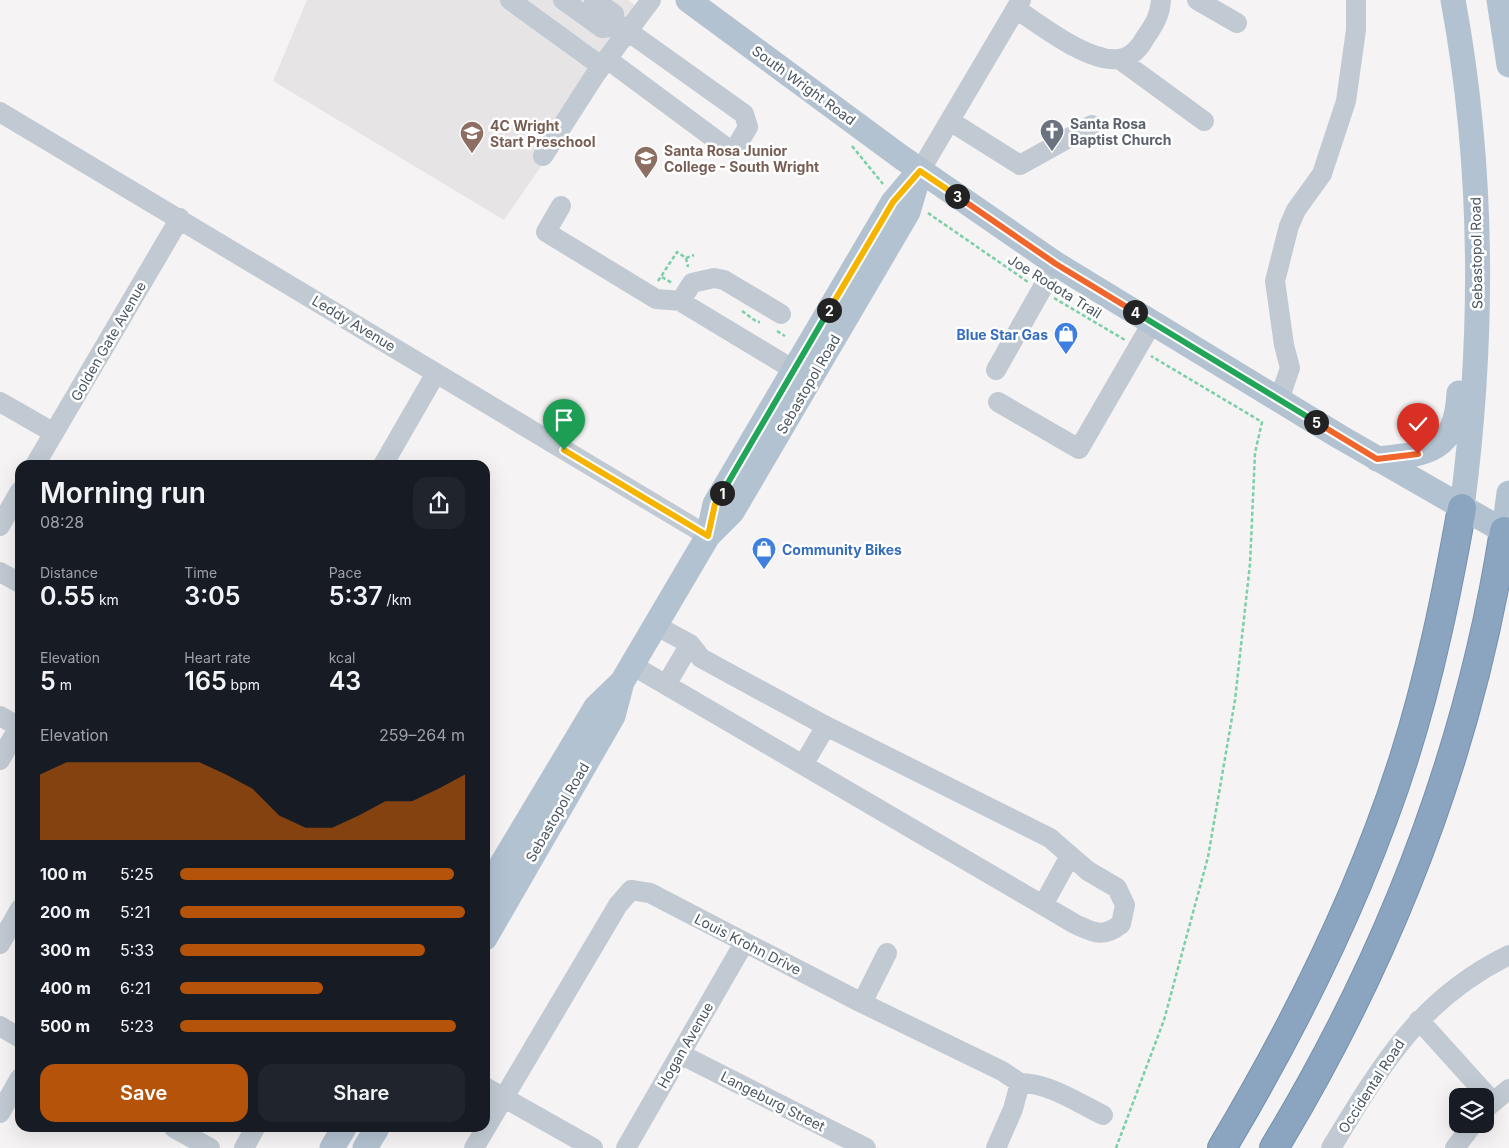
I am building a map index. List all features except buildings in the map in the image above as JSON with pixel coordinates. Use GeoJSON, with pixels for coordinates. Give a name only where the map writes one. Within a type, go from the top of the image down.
{"type":"FeatureCollection","features":[{"type":"Feature","properties":{"kind":"highway"},"geometry":{"type":"LineString","coordinates":[[1222,1148],[1303,1004],[1340,927],[1375,840],[1404,757],[1430,664],[1447,590],[1462,508]]}},
{"type":"Feature","properties":{"kind":"highway"},"geometry":{"type":"LineString","coordinates":[[1274,1148],[1339,1032],[1394,918],[1442,789],[1479,659],[1506,532]]}},
{"type":"Feature","properties":{"kind":"highway"},"geometry":{"type":"LineString","coordinates":[[1479,659],[1509,600]]}},
{"type":"Feature","properties":{"kind":"main road","name":"South Wright Road"},"geometry":{"type":"LineString","coordinates":[[688,0],[920,171],[1056,264],[1377,459],[1506,532]]}},
{"type":"Feature","properties":{"kind":"main road","name":"Sebastopol Road"},"geometry":{"type":"LineString","coordinates":[[1453,0],[1468,103],[1478,245],[1476,354],[1462,508]]}},
{"type":"Feature","properties":{"kind":"main road"},"geometry":{"type":"LineString","coordinates":[[1499,0],[1509,65]]}},
{"type":"Feature","properties":{"kind":"main road","name":"Sebastopol Road"},"geometry":{"type":"LineString","coordinates":[[708,536],[715,504],[893,202],[920,171]]}},
{"type":"Feature","properties":{"kind":"main road","name":"Sebastopol Road"},"geometry":{"type":"LineString","coordinates":[[490,929],[613,716],[627,674],[708,536],[732,512],[908,212],[920,171]]}},
{"type":"Feature","properties":{"kind":"main road"},"geometry":{"type":"LineString","coordinates":[[1377,459],[1408,456],[1429,450],[1438,446],[1450,432],[1458,413],[1463,307],[1478,245]]}},
{"type":"Feature","properties":{"kind":"main road"},"geometry":{"type":"LineString","coordinates":[[1506,532],[1509,493]]}},
{"type":"Feature","properties":{"kind":"main road","name":"Sebastopol Road"},"geometry":{"type":"LineString","coordinates":[[490,884],[596,707],[627,674]]}},
{"type":"Feature","properties":{"kind":"main road"},"geometry":{"type":"LineString","coordinates":[[332,1148],[342,1132]]}},
{"type":"Feature","properties":{"kind":"main road"},"geometry":{"type":"LineString","coordinates":[[365,1148],[375,1132]]}},
{"type":"Feature","properties":{"kind":"street"},"geometry":{"type":"LineString","coordinates":[[510,0],[727,148],[735,149],[748,127],[744,114],[622,26],[614,14],[594,0]]}},
{"type":"Feature","properties":{"kind":"street"},"geometry":{"type":"LineString","coordinates":[[563,0],[602,28],[622,26]]}},
{"type":"Feature","properties":{"kind":"street"},"geometry":{"type":"LineString","coordinates":[[543,156],[604,63],[622,26],[651,0]]}},
{"type":"Feature","properties":{"kind":"street"},"geometry":{"type":"LineString","coordinates":[[1019,4],[1081,49],[1106,58],[1119,59],[1129,56],[1142,44],[1160,13],[1161,0]]}},
{"type":"Feature","properties":{"kind":"street"},"geometry":{"type":"LineString","coordinates":[[1197,0],[1237,23]]}},
{"type":"Feature","properties":{"kind":"street"},"geometry":{"type":"LineString","coordinates":[[1279,400],[1290,368],[1284,345],[1275,281],[1289,226],[1296,210],[1322,174],[1346,102],[1356,30],[1356,0]]}},
{"type":"Feature","properties":{"kind":"street","name":"Sebastopol Road"},"geometry":{"type":"LineString","coordinates":[[920,171],[1019,4]]}},
{"type":"Feature","properties":{"kind":"street"},"geometry":{"type":"LineString","coordinates":[[1119,59],[1204,122]]}},
{"type":"Feature","properties":{"kind":"street","name":"Leddy Avenue"},"geometry":{"type":"LineString","coordinates":[[0,112],[180,218],[708,536]]}},
{"type":"Feature","properties":{"kind":"street"},"geometry":{"type":"LineString","coordinates":[[950,121],[1020,166],[1092,125]]}},
{"type":"Feature","properties":{"kind":"street"},"geometry":{"type":"LineString","coordinates":[[561,206],[546,232],[656,299],[682,301],[794,370]]}},
{"type":"Feature","properties":{"kind":"street","name":"Golden Gate Avenue"},"geometry":{"type":"LineString","coordinates":[[39,460],[180,218]]}},
{"type":"Feature","properties":{"kind":"street"},"geometry":{"type":"LineString","coordinates":[[996,370],[1056,264]]}},
{"type":"Feature","properties":{"kind":"street"},"geometry":{"type":"LineString","coordinates":[[682,301],[692,283],[714,278],[724,280],[781,314]]}},
{"type":"Feature","properties":{"kind":"street"},"geometry":{"type":"LineString","coordinates":[[998,402],[1079,449],[1152,323]]}},
{"type":"Feature","properties":{"kind":"street"},"geometry":{"type":"LineString","coordinates":[[386,460],[436,373]]}},
{"type":"Feature","properties":{"kind":"street"},"geometry":{"type":"LineString","coordinates":[[0,402],[54,433]]}},
{"type":"Feature","properties":{"kind":"street"},"geometry":{"type":"LineString","coordinates":[[0,526],[15,500]]}},
{"type":"Feature","properties":{"kind":"street"},"geometry":{"type":"LineString","coordinates":[[0,572],[15,580]]}},
{"type":"Feature","properties":{"kind":"street"},"geometry":{"type":"LineString","coordinates":[[627,674],[666,685],[1043,905],[1096,933],[1110,933],[1121,924],[1125,905],[1117,888],[1088,871],[1050,838],[826,726],[702,658],[690,644],[656,625]]}},
{"type":"Feature","properties":{"kind":"street"},"geometry":{"type":"LineString","coordinates":[[666,685],[690,644]]}},
{"type":"Feature","properties":{"kind":"street"},"geometry":{"type":"LineString","coordinates":[[0,716],[14,741]]}},
{"type":"Feature","properties":{"kind":"street"},"geometry":{"type":"LineString","coordinates":[[803,766],[826,726]]}},
{"type":"Feature","properties":{"kind":"street"},"geometry":{"type":"LineString","coordinates":[[1043,905],[1070,856]]}},
{"type":"Feature","properties":{"kind":"street","name":"Louis Krohn Drive"},"geometry":{"type":"LineString","coordinates":[[504,1097],[618,905],[632,890],[650,893],[862,1003],[1002,1071],[1020,1083]]}},
{"type":"Feature","properties":{"kind":"street"},"geometry":{"type":"LineString","coordinates":[[0,944],[15,918]]}},
{"type":"Feature","properties":{"kind":"street","name":"Hogan Avenue"},"geometry":{"type":"LineString","coordinates":[[626,1148],[744,943]]}},
{"type":"Feature","properties":{"kind":"street"},"geometry":{"type":"LineString","coordinates":[[862,1003],[886,953]]}},
{"type":"Feature","properties":{"kind":"street","name":"Occidental Road"},"geometry":{"type":"LineString","coordinates":[[1331,1148],[1380,1068],[1418,1020],[1456,988],[1509,955]]}},
{"type":"Feature","properties":{"kind":"street"},"geometry":{"type":"LineString","coordinates":[[1418,1020],[1474,1088]]}},
{"type":"Feature","properties":{"kind":"street"},"geometry":{"type":"LineString","coordinates":[[0,1026],[15,1035]]}},
{"type":"Feature","properties":{"kind":"street","name":"Langeburg Street"},"geometry":{"type":"LineString","coordinates":[[680,1054],[866,1148]]}},
{"type":"Feature","properties":{"kind":"street"},"geometry":{"type":"LineString","coordinates":[[996,1148],[1013,1109],[1020,1083],[1034,1083],[1049,1088],[1102,1115]]}},
{"type":"Feature","properties":{"kind":"street"},"geometry":{"type":"LineString","coordinates":[[0,1113],[15,1087]]}},
{"type":"Feature","properties":{"kind":"street"},"geometry":{"type":"LineString","coordinates":[[1494,1100],[1509,1089]]}},
{"type":"Feature","properties":{"kind":"street"},"geometry":{"type":"LineString","coordinates":[[490,1090],[593,1148]]}},
{"type":"Feature","properties":{"kind":"street"},"geometry":{"type":"LineString","coordinates":[[490,1121],[504,1097]]}},
{"type":"Feature","properties":{"kind":"street"},"geometry":{"type":"LineString","coordinates":[[181,1132],[210,1148]]}},
{"type":"Feature","properties":{"kind":"street"},"geometry":{"type":"LineString","coordinates":[[244,1148],[254,1132]]}},
{"type":"Feature","properties":{"kind":"street"},"geometry":{"type":"LineString","coordinates":[[474,1148],[483,1132]]}},
{"type":"Feature","properties":{"kind":"street"},"geometry":{"type":"LineString","coordinates":[[1454,1148],[1466,1133]]}},
{"type":"Feature","properties":{"kind":"path"},"geometry":{"type":"LineString","coordinates":[[850,144],[880,182]]}},
{"type":"Feature","properties":{"kind":"path","name":"Joe Rodota Trail"},"geometry":{"type":"LineString","coordinates":[[935,217],[1040,290],[1262,422],[1255,453],[1250,564],[1235,700],[1208,857],[1164,1020],[1116,1148]]}},
{"type":"Feature","properties":{"kind":"path"},"geometry":{"type":"LineString","coordinates":[[654,287],[677,252],[686,258],[687,264]]}},
{"type":"Feature","properties":{"kind":"path"},"geometry":{"type":"LineString","coordinates":[[686,258],[694,256]]}},
{"type":"Feature","properties":{"kind":"path"},"geometry":{"type":"LineString","coordinates":[[661,276],[667,280]]}},
{"type":"Feature","properties":{"kind":"shaded area","name":"4C Wright Start Preschool"},"geometry":{"type":"Polygon","coordinates":[[[307,0],[628,0],[646,14],[504,220],[273,81],[307,0]]]}},
{"type":"Feature","properties":{"kind":"place","name":"Santa Rosa Baptist Church"},"geometry":{"type":"Point","coordinates":[1052,152]}},
{"type":"Feature","properties":{"kind":"place","name":"4C Wright Start Preschool"},"geometry":{"type":"Point","coordinates":[472,154]}},
{"type":"Feature","properties":{"kind":"place","name":"Santa Rosa Junior College - South Wright"},"geometry":{"type":"Point","coordinates":[646,179]}},
{"type":"Feature","properties":{"kind":"place","name":"Blue Star Gas"},"geometry":{"type":"Point","coordinates":[1066,355]}},
{"type":"Feature","properties":{"kind":"place","name":"Community Bikes"},"geometry":{"type":"Point","coordinates":[764,570]}},
{"type":"Feature","properties":{"kind":"route"},"geometry":{"type":"LineString","coordinates":[[564,450],[708,536],[715,504],[893,202],[920,171],[1056,264],[1377,459],[1418,454]]}}]}
